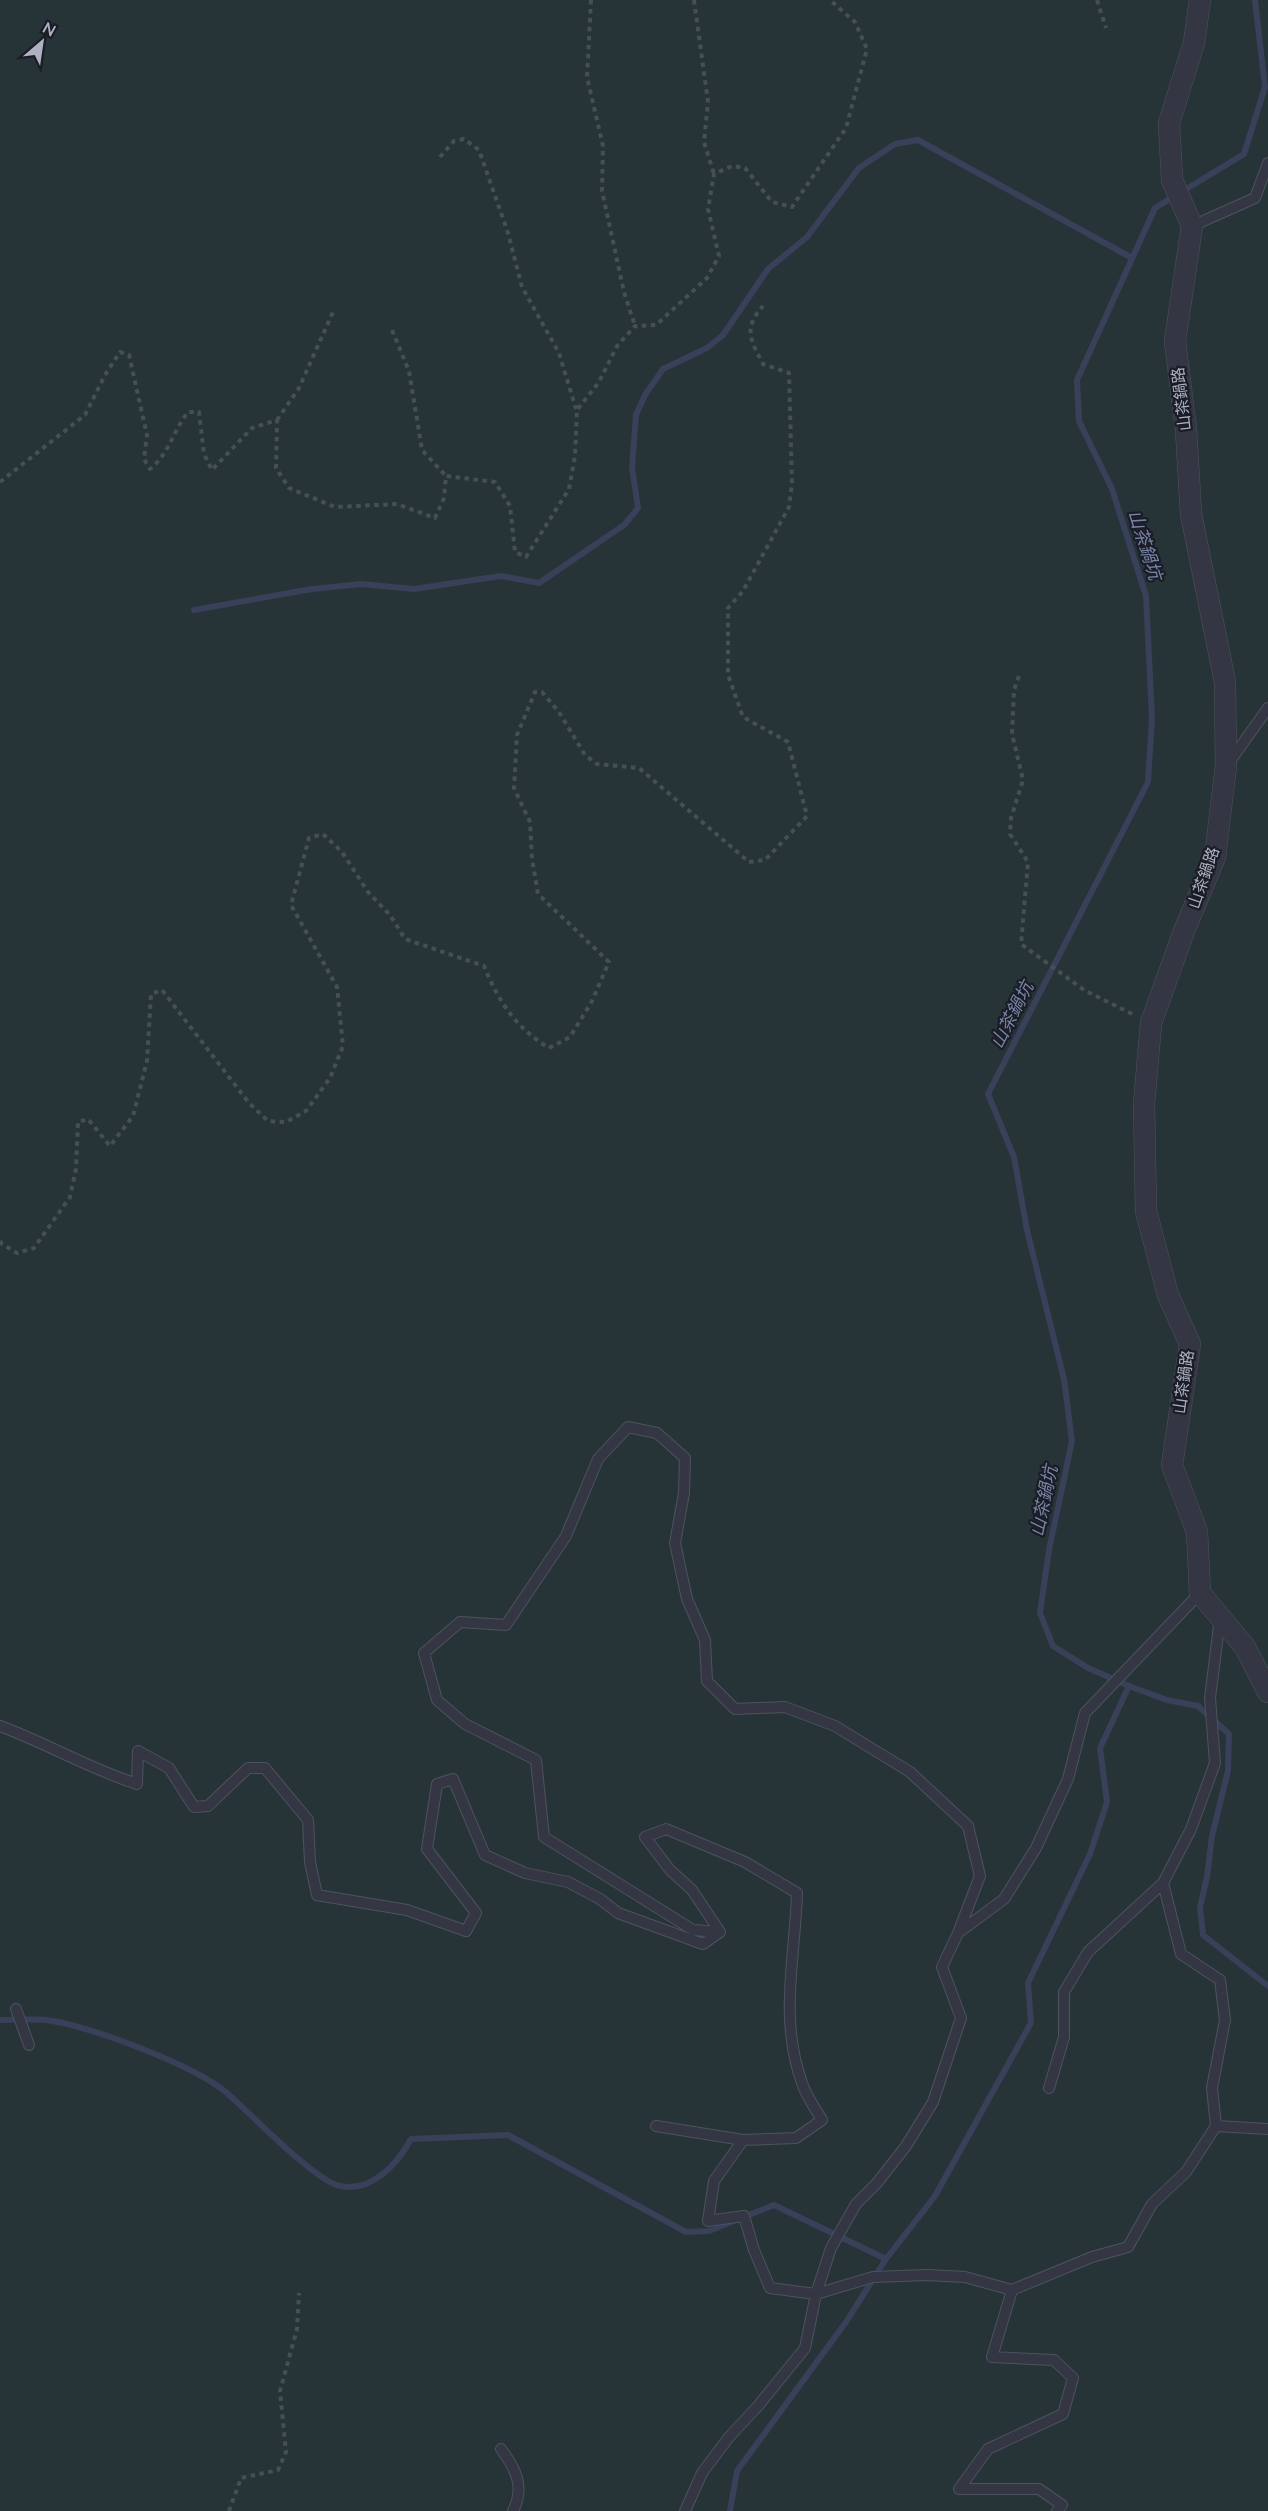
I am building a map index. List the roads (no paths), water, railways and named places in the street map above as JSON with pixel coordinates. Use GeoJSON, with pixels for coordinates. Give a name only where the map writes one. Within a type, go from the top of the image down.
{"type":"FeatureCollection","features":[{"type":"Feature","properties":{"kind":"street"},"geometry":{"type":"LineString","coordinates":[[1192,226],[1172,180],[1169,123],[1194,43],[1200,0]]}},
{"type":"Feature","properties":{"kind":"street","name":"山茶鍋路"},"geometry":{"type":"LineString","coordinates":[[1192,226],[1175,341],[1186,429],[1191,514],[1225,682],[1226,766],[1215,856],[1184,931],[1151,1023],[1144,1104],[1146,1211],[1168,1295],[1190,1344],[1172,1465],[1197,1532],[1200,1593]]}},
{"type":"Feature","properties":{"kind":"street"},"geometry":{"type":"LineString","coordinates":[[1200,1593],[1245,1647],[1268,1692]]}},
{"type":"Feature","properties":{"kind":"lane"},"geometry":{"type":"LineString","coordinates":[[1192,226],[1255,198],[1268,163]]}},
{"type":"Feature","properties":{"kind":"lane"},"geometry":{"type":"LineString","coordinates":[[1226,766],[1268,708]]}},
{"type":"Feature","properties":{"kind":"lane"},"geometry":{"type":"LineString","coordinates":[[685,2511],[702,2473],[805,2348],[816,2294],[831,2248],[856,2204],[877,2183],[906,2146],[933,2102],[961,2018],[942,1967],[958,1934],[980,1876],[968,1826],[910,1772],[835,1726],[785,1707],[735,1709],[707,1682],[705,1640],[687,1599],[675,1543],[684,1493],[685,1458],[657,1433],[628,1427],[598,1459],[566,1536],[506,1625],[460,1622],[424,1653],[437,1700],[465,1724],[536,1760],[544,1837],[693,1930],[720,1932]]}},
{"type":"Feature","properties":{"kind":"lane"},"geometry":{"type":"LineString","coordinates":[[958,1934],[1004,1899],[1036,1848],[1068,1779],[1084,1713],[1200,1593]]}},
{"type":"Feature","properties":{"kind":"lane"},"geometry":{"type":"LineString","coordinates":[[1049,2088],[1064,2037],[1064,1992],[1088,1952],[1163,1883],[1191,1829],[1215,1763],[1210,1702],[1220,1617]]}},
{"type":"Feature","properties":{"kind":"lane"},"geometry":{"type":"LineString","coordinates":[[0,1726],[46,1743],[112,1776],[137,1784],[138,1751],[169,1768],[194,1807],[208,1806],[248,1768],[265,1768],[308,1820],[310,1862],[317,1895],[407,1910],[466,1931],[476,1913],[427,1848],[437,1784],[453,1779],[486,1855],[525,1873],[568,1882],[600,1899],[618,1913],[703,1944],[720,1932]]}},
{"type":"Feature","properties":{"kind":"lane"},"geometry":{"type":"LineString","coordinates":[[656,2126],[743,2140],[796,2138],[822,2120],[802,2084],[791,2043],[788,2000],[797,1893],[745,1862],[666,1829],[645,1837],[670,1870],[692,1890],[720,1932]]}},
{"type":"Feature","properties":{"kind":"lane"},"geometry":{"type":"LineString","coordinates":[[743,2140],[714,2181],[708,2221],[744,2216],[770,2288],[816,2294],[873,2277],[927,2274],[966,2277],[1012,2290],[1092,2257],[1128,2247],[1152,2204],[1186,2172],[1216,2126],[1212,2088],[1225,2020],[1220,1980],[1181,1954],[1163,1883]]}},
{"type":"Feature","properties":{"kind":"lane"},"geometry":{"type":"LineString","coordinates":[[16,2009],[29,2045]]}},
{"type":"Feature","properties":{"kind":"lane"},"geometry":{"type":"LineString","coordinates":[[1216,2126],[1268,2129]]}},
{"type":"Feature","properties":{"kind":"lane"},"geometry":{"type":"LineString","coordinates":[[1012,2290],[992,2357],[1054,2360],[1073,2378],[1063,2414],[988,2449],[959,2488],[1040,2489],[1062,2505],[1057,2511]]}},
{"type":"Feature","properties":{"kind":"lane"},"geometry":{"type":"LineString","coordinates":[[501,2449],[514,2467],[520,2497],[513,2511]]}},
{"type":"Feature","properties":{"kind":"waterway","name":"山茶鍋坑"},"geometry":{"type":"LineString","coordinates":[[1255,0],[1265,87],[1244,154],[1155,208],[1077,380],[1079,421],[1112,489],[1146,596],[1152,718],[1148,782],[988,1094],[1014,1157],[1027,1230],[1064,1379],[1072,1441],[1049,1550],[1040,1613],[1053,1646],[1088,1668],[1129,1686],[1167,1700],[1198,1706],[1229,1734],[1228,1771],[1212,1836],[1207,1877],[1200,1907],[1203,1935],[1268,1986]]}},
{"type":"Feature","properties":{"kind":"waterway"},"geometry":{"type":"LineString","coordinates":[[194,610],[312,589],[361,584],[414,589],[501,576],[539,583],[624,525],[638,508],[632,467],[636,415],[645,395],[663,369],[707,348],[723,335],[768,269],[807,237],[859,168],[895,144],[918,140],[1132,258]]}},
{"type":"Feature","properties":{"kind":"waterway"},"geometry":{"type":"LineString","coordinates":[[730,2511],[737,2471],[846,2322],[886,2259],[935,2196],[1031,2023],[1028,1983],[1090,1854],[1107,1802],[1100,1748],[1129,1686]]}},
{"type":"Feature","properties":{"kind":"waterway"},"geometry":{"type":"LineString","coordinates":[[0,2020],[46,2020],[65,2024],[114,2038],[167,2059],[212,2082],[227,2093],[299,2160],[340,2186],[352,2187],[373,2181],[391,2166],[411,2139],[508,2135],[686,2232],[709,2231],[734,2221]]}},
{"type":"Feature","properties":{"kind":"waterway"},"geometry":{"type":"LineString","coordinates":[[744,2217],[774,2205],[886,2259]]}}]}
